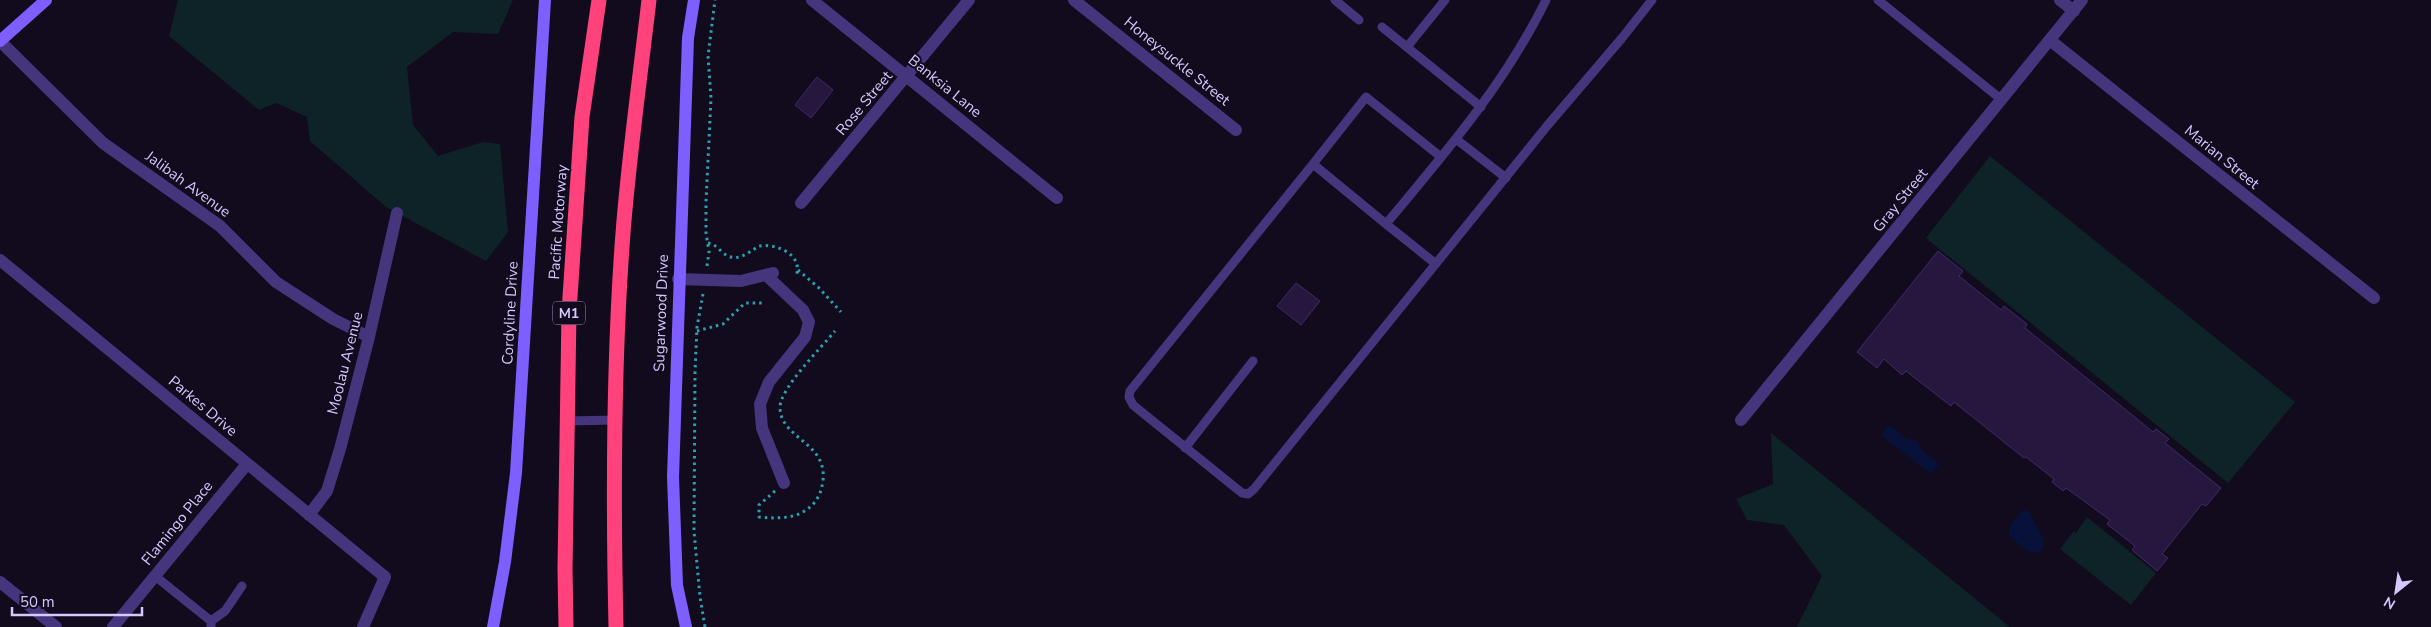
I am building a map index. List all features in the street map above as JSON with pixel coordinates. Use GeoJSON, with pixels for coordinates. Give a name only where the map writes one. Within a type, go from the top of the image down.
{"type":"FeatureCollection","features":[{"type":"Feature","properties":{"kind":"highway","name":"Pacific Motorway"},"geometry":{"type":"LineString","coordinates":[[566,627],[569,312],[582,117],[599,0]]}},
{"type":"Feature","properties":{"kind":"highway"},"geometry":{"type":"LineString","coordinates":[[616,627],[614,544],[616,420],[623,233],[649,0]]}},
{"type":"Feature","properties":{"kind":"street"},"geometry":{"type":"LineString","coordinates":[[0,41],[46,0]]}},
{"type":"Feature","properties":{"kind":"street","name":"Cordyline Drive"},"geometry":{"type":"LineString","coordinates":[[493,627],[505,562],[516,472],[545,0]]}},
{"type":"Feature","properties":{"kind":"street","name":"Sugarwood Drive"},"geometry":{"type":"LineString","coordinates":[[686,627],[678,585],[673,477],[678,279],[688,38],[694,0]]}},
{"type":"Feature","properties":{"kind":"street","name":"Banksia Lane"},"geometry":{"type":"LineString","coordinates":[[812,0],[1057,198]]}},
{"type":"Feature","properties":{"kind":"street","name":"Rose Street"},"geometry":{"type":"LineString","coordinates":[[801,203],[907,77],[968,0]]}},
{"type":"Feature","properties":{"kind":"street","name":"Honeysuckle Street"},"geometry":{"type":"LineString","coordinates":[[1074,0],[1236,130]]}},
{"type":"Feature","properties":{"kind":"street"},"geometry":{"type":"LineString","coordinates":[[2060,0],[2074,11]]}},
{"type":"Feature","properties":{"kind":"street","name":"Gray Street"},"geometry":{"type":"LineString","coordinates":[[1741,420],[2051,41],[2082,0]]}},
{"type":"Feature","properties":{"kind":"street","name":"Jalibah Avenue"},"geometry":{"type":"LineString","coordinates":[[0,41],[103,143],[220,226],[276,282],[333,319],[369,337]]}},
{"type":"Feature","properties":{"kind":"street","name":"Marian Street"},"geometry":{"type":"LineString","coordinates":[[2051,41],[2374,298]]}},
{"type":"Feature","properties":{"kind":"street","name":"Moolau Avenue"},"geometry":{"type":"LineString","coordinates":[[309,515],[327,491],[369,337],[397,213]]}},
{"type":"Feature","properties":{"kind":"street","name":"Parkes Drive"},"geometry":{"type":"LineString","coordinates":[[0,260],[385,577],[363,627]]}},
{"type":"Feature","properties":{"kind":"street"},"geometry":{"type":"LineString","coordinates":[[678,279],[741,281],[769,274],[803,310],[809,322],[807,334],[769,382],[760,404],[762,428],[784,483]]}},
{"type":"Feature","properties":{"kind":"street","name":"Flamingo Place"},"geometry":{"type":"LineString","coordinates":[[113,627],[247,464]]}},
{"type":"Feature","properties":{"kind":"street"},"geometry":{"type":"LineString","coordinates":[[0,582],[56,627]]}},
{"type":"Feature","properties":{"kind":"lane"},"geometry":{"type":"LineString","coordinates":[[1335,0],[1359,20]]}},
{"type":"Feature","properties":{"kind":"lane"},"geometry":{"type":"LineString","coordinates":[[1407,47],[1445,0]]}},
{"type":"Feature","properties":{"kind":"lane"},"geometry":{"type":"LineString","coordinates":[[1386,224],[1481,107],[1516,57],[1546,0]]}},
{"type":"Feature","properties":{"kind":"lane"},"geometry":{"type":"LineString","coordinates":[[1441,157],[1366,97],[1130,391],[1129,399],[1185,448],[1242,493],[1250,492],[1652,0]]}},
{"type":"Feature","properties":{"kind":"lane"},"geometry":{"type":"LineString","coordinates":[[1878,0],[2002,100]]}},
{"type":"Feature","properties":{"kind":"lane"},"geometry":{"type":"LineString","coordinates":[[1382,27],[1481,107]]}},
{"type":"Feature","properties":{"kind":"lane"},"geometry":{"type":"LineString","coordinates":[[1456,139],[1506,178]]}},
{"type":"Feature","properties":{"kind":"lane"},"geometry":{"type":"LineString","coordinates":[[1312,164],[1436,264]]}},
{"type":"Feature","properties":{"kind":"lane"},"geometry":{"type":"LineString","coordinates":[[1185,448],[1253,361]]}},
{"type":"Feature","properties":{"kind":"lane"},"geometry":{"type":"LineString","coordinates":[[567,420],[616,420]]}},
{"type":"Feature","properties":{"kind":"lane"},"geometry":{"type":"LineString","coordinates":[[155,576],[211,624],[225,611],[242,586]]}},
{"type":"Feature","properties":{"kind":"path"},"geometry":{"type":"LineString","coordinates":[[709,252],[706,202],[711,98],[708,56],[715,0]]}},
{"type":"Feature","properties":{"kind":"path"},"geometry":{"type":"LineString","coordinates":[[708,243],[726,255],[735,258],[744,256],[759,246],[780,247],[790,254],[797,269],[819,288],[841,312]]}},
{"type":"Feature","properties":{"kind":"path"},"geometry":{"type":"LineString","coordinates":[[796,276],[797,269]]}},
{"type":"Feature","properties":{"kind":"path"},"geometry":{"type":"LineString","coordinates":[[697,332],[724,324],[745,303],[765,303]]}},
{"type":"Feature","properties":{"kind":"path"},"geometry":{"type":"LineString","coordinates":[[702,307],[697,332],[695,372],[694,531],[700,597],[705,627]]}},
{"type":"Feature","properties":{"kind":"path"},"geometry":{"type":"LineString","coordinates":[[784,483],[759,505],[759,517],[799,515],[808,510],[821,492],[823,470],[819,459],[812,447],[786,424],[780,408],[786,391],[835,331]]}},
{"type":"Feature","properties":{"kind":"green space"},"geometry":{"type":"Polygon","coordinates":[[[178,0],[513,0],[498,34],[453,32],[407,67],[413,125],[438,156],[483,142],[500,144],[508,232],[486,261],[386,207],[310,141],[307,117],[276,103],[259,110],[169,36],[178,0]]]}},
{"type":"Feature","properties":{"kind":"green space"},"geometry":{"type":"Polygon","coordinates":[[[1990,156],[2295,402],[2228,483],[1926,238],[1990,156]]]}},
{"type":"Feature","properties":{"kind":"green space"},"geometry":{"type":"Polygon","coordinates":[[[1771,433],[2010,627],[1797,627],[1822,576],[1784,525],[1747,520],[1736,499],[1773,484],[1771,433]]]}},
{"type":"Feature","properties":{"kind":"green space"},"geometry":{"type":"Polygon","coordinates":[[[2087,517],[2156,573],[2131,605],[2060,549],[2074,531],[2076,533],[2087,517]]]}},
{"type":"Feature","properties":{"kind":"shaded area"},"geometry":{"type":"Polygon","coordinates":[[[1889,424],[1905,438],[1917,441],[1923,451],[1939,464],[1931,474],[1881,435],[1889,424]]]}},
{"type":"Feature","properties":{"kind":"shaded area"},"geometry":{"type":"Polygon","coordinates":[[[2026,510],[2031,513],[2043,539],[2043,548],[2039,553],[2027,551],[2009,536],[2010,526],[2022,511],[2026,510]]]}},
{"type":"Feature","properties":{"kind":"building"},"geometry":{"type":"Polygon","coordinates":[[[817,77],[833,90],[811,118],[795,105],[817,77]]]}},
{"type":"Feature","properties":{"kind":"building"},"geometry":{"type":"Polygon","coordinates":[[[1938,251],[1963,271],[1959,276],[2001,310],[2004,306],[2027,324],[2025,328],[2153,432],[2156,429],[2169,439],[2165,443],[2221,488],[2206,506],[2202,504],[2162,554],[2168,558],[2157,571],[2132,550],[2135,546],[2107,524],[2110,520],[2066,488],[2063,491],[2052,482],[2054,479],[2026,457],[2024,458],[1954,402],[1951,406],[1906,371],[1902,375],[1884,359],[1877,368],[1857,352],[1938,251]]]}},
{"type":"Feature","properties":{"kind":"building"},"geometry":{"type":"Polygon","coordinates":[[[1296,283],[1320,301],[1301,325],[1277,306],[1296,283]]]}}]}
